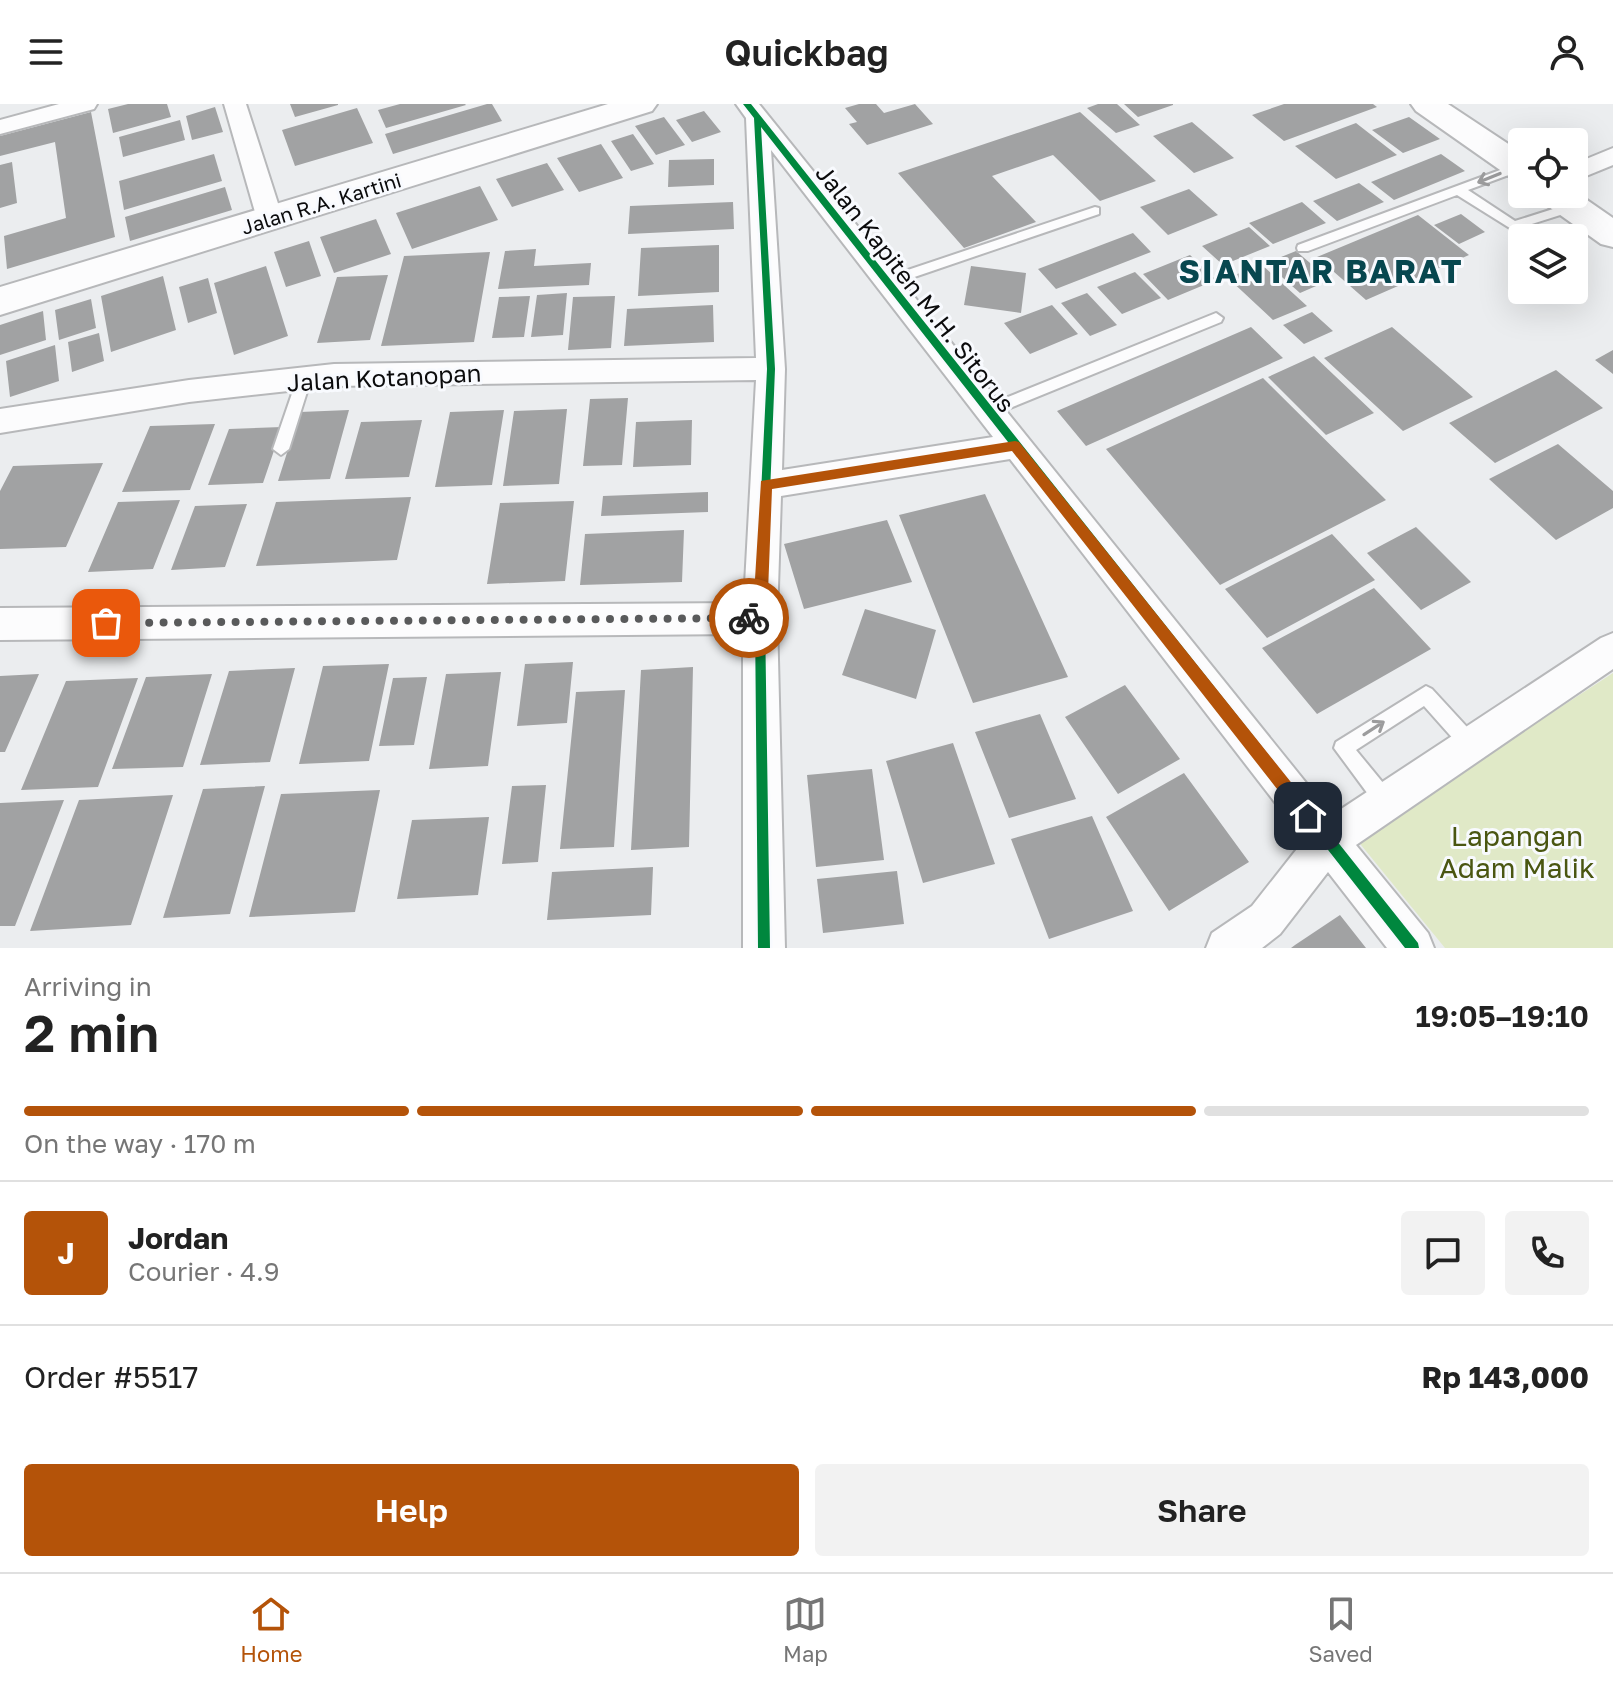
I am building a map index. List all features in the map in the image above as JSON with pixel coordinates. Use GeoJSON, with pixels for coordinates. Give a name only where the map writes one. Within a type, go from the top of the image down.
{"type":"FeatureCollection","features":[{"type":"Feature","properties":{"kind":"street"},"geometry":{"type":"LineString","coordinates":[[0,127],[86,104]]}},
{"type":"Feature","properties":{"kind":"street"},"geometry":{"type":"LineString","coordinates":[[235,104],[270,219]]}},
{"type":"Feature","properties":{"kind":"street","name":"Jalan R.A. Kartini"},"geometry":{"type":"LineString","coordinates":[[0,301],[641,104]]}},
{"type":"Feature","properties":{"kind":"street"},"geometry":{"type":"LineString","coordinates":[[1427,104],[1508,160]]}},
{"type":"Feature","properties":{"kind":"street"},"geometry":{"type":"LineString","coordinates":[[752,111],[771,369],[760,618],[764,948]]}},
{"type":"Feature","properties":{"kind":"street","name":"Jalan Kapiten M.H. Sitorus"},"geometry":{"type":"LineString","coordinates":[[752,111],[1413,948]]}},
{"type":"Feature","properties":{"kind":"street"},"geometry":{"type":"LineString","coordinates":[[1588,175],[1613,156]]}},
{"type":"Feature","properties":{"kind":"street"},"geometry":{"type":"LineString","coordinates":[[1585,208],[1613,235]]}},
{"type":"Feature","properties":{"kind":"street","name":"Jalan Kotanopan"},"geometry":{"type":"LineString","coordinates":[[0,421],[189,391],[334,375],[771,369]]}},
{"type":"Feature","properties":{"kind":"street"},"geometry":{"type":"LineString","coordinates":[[766,485],[1015,446]]}},
{"type":"Feature","properties":{"kind":"street"},"geometry":{"type":"LineString","coordinates":[[0,624],[760,618]]}},
{"type":"Feature","properties":{"kind":"street"},"geometry":{"type":"LineString","coordinates":[[1227,948],[1266,920],[1328,841],[1613,649]]}},
{"type":"Feature","properties":{"kind":"lane"},"geometry":{"type":"LineString","coordinates":[[1303,248],[1508,172]]}},
{"type":"Feature","properties":{"kind":"lane"},"geometry":{"type":"LineString","coordinates":[[1459,190],[1513,226],[1541,208]]}},
{"type":"Feature","properties":{"kind":"lane"},"geometry":{"type":"LineString","coordinates":[[886,282],[1095,211]]}},
{"type":"Feature","properties":{"kind":"lane"},"geometry":{"type":"LineString","coordinates":[[988,411],[1216,318]]}},
{"type":"Feature","properties":{"kind":"lane"},"geometry":{"type":"LineString","coordinates":[[281,449],[304,379]]}},
{"type":"Feature","properties":{"kind":"lane"},"geometry":{"type":"LineString","coordinates":[[1386,802],[1343,748],[1426,695],[1471,745]]}},
{"type":"Feature","properties":{"kind":"green space","name":"Lapangan Adam Malik"},"geometry":{"type":"Polygon","coordinates":[[[1613,673],[1613,948],[1445,948],[1357,840],[1613,673]]]}},
{"type":"Feature","properties":{"kind":"building"},"geometry":{"type":"Polygon","coordinates":[[[128,104],[167,104],[171,117],[113,133],[108,109],[128,104]]]}},
{"type":"Feature","properties":{"kind":"building"},"geometry":{"type":"Polygon","coordinates":[[[290,104],[338,104],[338,105],[295,117],[290,104]]]}},
{"type":"Feature","properties":{"kind":"building"},"geometry":{"type":"Polygon","coordinates":[[[400,104],[466,105],[386,128],[378,110],[400,104]]]}},
{"type":"Feature","properties":{"kind":"building"},"geometry":{"type":"Polygon","coordinates":[[[492,104],[502,121],[393,154],[385,134],[492,104]]]}},
{"type":"Feature","properties":{"kind":"building"},"geometry":{"type":"Polygon","coordinates":[[[876,104],[884,113],[915,104],[933,124],[867,145],[849,124],[857,122],[845,108],[876,104]]]}},
{"type":"Feature","properties":{"kind":"building"},"geometry":{"type":"Polygon","coordinates":[[[1098,104],[1117,104],[1140,125],[1116,133],[1087,108],[1098,104]]]}},
{"type":"Feature","properties":{"kind":"building"},"geometry":{"type":"Polygon","coordinates":[[[1124,104],[1173,104],[1173,105],[1138,117],[1124,104]]]}},
{"type":"Feature","properties":{"kind":"building"},"geometry":{"type":"Polygon","coordinates":[[[1284,104],[1373,104],[1377,107],[1284,141],[1252,115],[1284,104]]]}},
{"type":"Feature","properties":{"kind":"building"},"geometry":{"type":"Polygon","coordinates":[[[215,107],[223,132],[192,140],[186,116],[215,107]]]}},
{"type":"Feature","properties":{"kind":"building"},"geometry":{"type":"Polygon","coordinates":[[[357,108],[373,143],[295,166],[282,130],[357,108]]]}},
{"type":"Feature","properties":{"kind":"building"},"geometry":{"type":"Polygon","coordinates":[[[704,111],[721,132],[692,142],[676,120],[704,111]]]}},
{"type":"Feature","properties":{"kind":"building"},"geometry":{"type":"Polygon","coordinates":[[[91,112],[115,237],[7,269],[4,236],[66,218],[55,142],[0,156],[0,136],[91,112]]]}},
{"type":"Feature","properties":{"kind":"building"},"geometry":{"type":"Polygon","coordinates":[[[1080,112],[1156,181],[1100,201],[1053,155],[992,176],[1036,222],[964,248],[898,173],[1080,112]]]}},
{"type":"Feature","properties":{"kind":"building"},"geometry":{"type":"Polygon","coordinates":[[[664,117],[685,145],[656,155],[635,126],[664,117]]]}},
{"type":"Feature","properties":{"kind":"building"},"geometry":{"type":"Polygon","coordinates":[[[1409,117],[1440,139],[1403,153],[1372,130],[1409,117]]]}},
{"type":"Feature","properties":{"kind":"building"},"geometry":{"type":"Polygon","coordinates":[[[180,120],[185,140],[123,157],[119,137],[180,120]]]}},
{"type":"Feature","properties":{"kind":"building"},"geometry":{"type":"Polygon","coordinates":[[[1192,122],[1234,158],[1194,173],[1153,136],[1192,122]]]}},
{"type":"Feature","properties":{"kind":"building"},"geometry":{"type":"Polygon","coordinates":[[[1356,123],[1397,155],[1336,179],[1295,146],[1356,123]]]}},
{"type":"Feature","properties":{"kind":"building"},"geometry":{"type":"Polygon","coordinates":[[[633,134],[654,164],[631,171],[611,141],[633,134]]]}},
{"type":"Feature","properties":{"kind":"building"},"geometry":{"type":"Polygon","coordinates":[[[601,144],[623,178],[579,192],[557,158],[601,144]]]}},
{"type":"Feature","properties":{"kind":"building"},"geometry":{"type":"Polygon","coordinates":[[[214,154],[222,181],[124,210],[119,181],[214,154]]]}},
{"type":"Feature","properties":{"kind":"building"},"geometry":{"type":"Polygon","coordinates":[[[1441,154],[1465,171],[1394,200],[1371,182],[1441,154]]]}},
{"type":"Feature","properties":{"kind":"building"},"geometry":{"type":"Polygon","coordinates":[[[714,159],[714,185],[668,187],[669,160],[714,159]]]}},
{"type":"Feature","properties":{"kind":"building"},"geometry":{"type":"Polygon","coordinates":[[[12,162],[17,203],[0,208],[0,165],[12,162]]]}},
{"type":"Feature","properties":{"kind":"building"},"geometry":{"type":"Polygon","coordinates":[[[547,163],[564,190],[512,207],[496,179],[547,163]]]}},
{"type":"Feature","properties":{"kind":"building"},"geometry":{"type":"Polygon","coordinates":[[[1359,183],[1384,202],[1337,221],[1313,201],[1359,183]]]}},
{"type":"Feature","properties":{"kind":"building"},"geometry":{"type":"Polygon","coordinates":[[[480,186],[498,220],[412,249],[396,213],[480,186]]]}},
{"type":"Feature","properties":{"kind":"building"},"geometry":{"type":"Polygon","coordinates":[[[225,187],[232,210],[130,241],[125,217],[225,187]]]}},
{"type":"Feature","properties":{"kind":"building"},"geometry":{"type":"Polygon","coordinates":[[[1189,189],[1218,215],[1168,235],[1140,207],[1189,189]]]}},
{"type":"Feature","properties":{"kind":"building"},"geometry":{"type":"Polygon","coordinates":[[[733,202],[734,229],[628,234],[630,206],[733,202]]]}},
{"type":"Feature","properties":{"kind":"building"},"geometry":{"type":"Polygon","coordinates":[[[1302,202],[1326,223],[1273,244],[1249,223],[1302,202]]]}},
{"type":"Feature","properties":{"kind":"building"},"geometry":{"type":"Polygon","coordinates":[[[1461,214],[1485,232],[1459,244],[1434,225],[1461,214]]]}},
{"type":"Feature","properties":{"kind":"building"},"geometry":{"type":"Polygon","coordinates":[[[1418,215],[1469,255],[1366,300],[1317,257],[1418,215]]]}},
{"type":"Feature","properties":{"kind":"building"},"geometry":{"type":"Polygon","coordinates":[[[376,219],[391,254],[334,273],[320,237],[376,219]]]}},
{"type":"Feature","properties":{"kind":"building"},"geometry":{"type":"Polygon","coordinates":[[[1249,227],[1270,246],[1223,265],[1202,246],[1249,227]]]}},
{"type":"Feature","properties":{"kind":"building"},"geometry":{"type":"Polygon","coordinates":[[[1133,233],[1151,252],[1056,289],[1038,269],[1133,233]]]}},
{"type":"Feature","properties":{"kind":"building"},"geometry":{"type":"Polygon","coordinates":[[[309,241],[321,276],[286,287],[274,252],[309,241]]]}},
{"type":"Feature","properties":{"kind":"building"},"geometry":{"type":"Polygon","coordinates":[[[719,245],[719,292],[638,296],[641,248],[719,245]]]}},
{"type":"Feature","properties":{"kind":"building"},"geometry":{"type":"Polygon","coordinates":[[[536,249],[534,266],[591,263],[589,285],[498,289],[505,251],[536,249]]]}},
{"type":"Feature","properties":{"kind":"building"},"geometry":{"type":"Polygon","coordinates":[[[1296,251],[1330,280],[1300,293],[1266,263],[1296,251]]]}},
{"type":"Feature","properties":{"kind":"building"},"geometry":{"type":"Polygon","coordinates":[[[490,252],[474,342],[381,346],[404,256],[490,252]]]}},
{"type":"Feature","properties":{"kind":"building"},"geometry":{"type":"Polygon","coordinates":[[[1190,255],[1216,280],[1168,300],[1143,274],[1190,255]]]}},
{"type":"Feature","properties":{"kind":"building"},"geometry":{"type":"Polygon","coordinates":[[[1261,264],[1307,306],[1273,320],[1228,278],[1261,264]]]}},
{"type":"Feature","properties":{"kind":"building"},"geometry":{"type":"Polygon","coordinates":[[[266,266],[288,336],[234,355],[214,283],[266,266]]]}},
{"type":"Feature","properties":{"kind":"building"},"geometry":{"type":"Polygon","coordinates":[[[971,266],[1026,273],[1021,313],[964,305],[971,266]]]}},
{"type":"Feature","properties":{"kind":"building"},"geometry":{"type":"Polygon","coordinates":[[[1135,272],[1161,298],[1122,314],[1097,287],[1135,272]]]}},
{"type":"Feature","properties":{"kind":"building"},"geometry":{"type":"Polygon","coordinates":[[[388,275],[370,340],[317,343],[337,277],[388,275]]]}},
{"type":"Feature","properties":{"kind":"building"},"geometry":{"type":"Polygon","coordinates":[[[163,276],[176,330],[111,352],[101,296],[163,276]]]}},
{"type":"Feature","properties":{"kind":"building"},"geometry":{"type":"Polygon","coordinates":[[[208,278],[217,313],[188,323],[179,287],[208,278]]]}},
{"type":"Feature","properties":{"kind":"building"},"geometry":{"type":"Polygon","coordinates":[[[567,293],[563,335],[531,337],[537,295],[567,293]]]}},
{"type":"Feature","properties":{"kind":"building"},"geometry":{"type":"Polygon","coordinates":[[[1087,293],[1117,325],[1090,336],[1061,303],[1087,293]]]}},
{"type":"Feature","properties":{"kind":"building"},"geometry":{"type":"Polygon","coordinates":[[[530,296],[524,337],[492,338],[499,297],[530,296]]]}},
{"type":"Feature","properties":{"kind":"building"},"geometry":{"type":"Polygon","coordinates":[[[615,296],[611,348],[568,350],[573,297],[615,296]]]}},
{"type":"Feature","properties":{"kind":"building"},"geometry":{"type":"Polygon","coordinates":[[[91,299],[96,328],[59,340],[55,310],[91,299]]]}},
{"type":"Feature","properties":{"kind":"building"},"geometry":{"type":"Polygon","coordinates":[[[713,305],[714,342],[624,346],[627,309],[713,305]]]}},
{"type":"Feature","properties":{"kind":"building"},"geometry":{"type":"Polygon","coordinates":[[[1052,305],[1078,334],[1030,354],[1004,323],[1052,305]]]}},
{"type":"Feature","properties":{"kind":"building"},"geometry":{"type":"Polygon","coordinates":[[[43,311],[46,340],[0,355],[0,325],[43,311]]]}},
{"type":"Feature","properties":{"kind":"building"},"geometry":{"type":"Polygon","coordinates":[[[1312,312],[1333,331],[1304,344],[1283,325],[1312,312]]]}},
{"type":"Feature","properties":{"kind":"building"},"geometry":{"type":"Polygon","coordinates":[[[1251,327],[1283,358],[1086,446],[1057,411],[1251,327]]]}},
{"type":"Feature","properties":{"kind":"building"},"geometry":{"type":"Polygon","coordinates":[[[1392,327],[1473,397],[1403,431],[1324,358],[1392,327]]]}},
{"type":"Feature","properties":{"kind":"building"},"geometry":{"type":"Polygon","coordinates":[[[99,333],[104,361],[72,372],[68,342],[99,333]]]}},
{"type":"Feature","properties":{"kind":"building"},"geometry":{"type":"Polygon","coordinates":[[[55,345],[59,381],[10,397],[6,361],[55,345]]]}},
{"type":"Feature","properties":{"kind":"building"},"geometry":{"type":"Polygon","coordinates":[[[1613,350],[1613,374],[1595,360],[1613,350]]]}},
{"type":"Feature","properties":{"kind":"building"},"geometry":{"type":"Polygon","coordinates":[[[1314,356],[1374,413],[1326,435],[1268,377],[1314,356]]]}},
{"type":"Feature","properties":{"kind":"building"},"geometry":{"type":"Polygon","coordinates":[[[1556,370],[1603,408],[1495,463],[1449,423],[1556,370]]]}},
{"type":"Feature","properties":{"kind":"building"},"geometry":{"type":"Polygon","coordinates":[[[1263,378],[1386,500],[1220,585],[1106,449],[1263,378]]]}},
{"type":"Feature","properties":{"kind":"building"},"geometry":{"type":"Polygon","coordinates":[[[628,398],[622,465],[583,466],[590,399],[628,398]]]}},
{"type":"Feature","properties":{"kind":"building"},"geometry":{"type":"Polygon","coordinates":[[[567,409],[559,484],[503,486],[514,411],[567,409]]]}},
{"type":"Feature","properties":{"kind":"building"},"geometry":{"type":"Polygon","coordinates":[[[349,410],[330,479],[278,481],[300,412],[349,410]]]}},
{"type":"Feature","properties":{"kind":"building"},"geometry":{"type":"Polygon","coordinates":[[[504,410],[492,485],[435,487],[450,412],[504,410]]]}},
{"type":"Feature","properties":{"kind":"building"},"geometry":{"type":"Polygon","coordinates":[[[422,420],[409,477],[345,479],[361,422],[422,420]]]}},
{"type":"Feature","properties":{"kind":"building"},"geometry":{"type":"Polygon","coordinates":[[[692,420],[691,465],[633,467],[636,422],[692,420]]]}},
{"type":"Feature","properties":{"kind":"building"},"geometry":{"type":"Polygon","coordinates":[[[215,424],[190,490],[122,492],[150,426],[215,424]]]}},
{"type":"Feature","properties":{"kind":"building"},"geometry":{"type":"Polygon","coordinates":[[[282,427],[263,483],[208,485],[229,429],[282,427]]]}},
{"type":"Feature","properties":{"kind":"building"},"geometry":{"type":"Polygon","coordinates":[[[1558,444],[1613,491],[1613,508],[1556,540],[1489,479],[1558,444]]]}},
{"type":"Feature","properties":{"kind":"building"},"geometry":{"type":"Polygon","coordinates":[[[103,463],[66,547],[0,549],[0,491],[13,466],[103,463]]]}},
{"type":"Feature","properties":{"kind":"building"},"geometry":{"type":"Polygon","coordinates":[[[708,492],[708,512],[601,516],[603,496],[708,492]]]}},
{"type":"Feature","properties":{"kind":"building"},"geometry":{"type":"Polygon","coordinates":[[[985,494],[1068,677],[973,703],[899,515],[985,494]]]}},
{"type":"Feature","properties":{"kind":"building"},"geometry":{"type":"Polygon","coordinates":[[[411,497],[397,560],[256,566],[276,502],[411,497]]]}},
{"type":"Feature","properties":{"kind":"building"},"geometry":{"type":"Polygon","coordinates":[[[180,500],[153,569],[88,572],[118,502],[180,500]]]}},
{"type":"Feature","properties":{"kind":"building"},"geometry":{"type":"Polygon","coordinates":[[[574,501],[565,581],[487,584],[500,503],[574,501]]]}},
{"type":"Feature","properties":{"kind":"building"},"geometry":{"type":"Polygon","coordinates":[[[247,504],[225,567],[171,570],[195,506],[247,504]]]}},
{"type":"Feature","properties":{"kind":"building"},"geometry":{"type":"Polygon","coordinates":[[[887,520],[912,582],[804,609],[784,544],[887,520]]]}},
{"type":"Feature","properties":{"kind":"building"},"geometry":{"type":"Polygon","coordinates":[[[1416,527],[1471,582],[1421,610],[1367,553],[1416,527]]]}},
{"type":"Feature","properties":{"kind":"building"},"geometry":{"type":"Polygon","coordinates":[[[684,530],[682,582],[580,585],[585,534],[684,530]]]}},
{"type":"Feature","properties":{"kind":"building"},"geometry":{"type":"Polygon","coordinates":[[[1332,534],[1375,580],[1267,638],[1225,589],[1332,534]]]}},
{"type":"Feature","properties":{"kind":"building"},"geometry":{"type":"Polygon","coordinates":[[[1374,588],[1431,649],[1317,714],[1262,648],[1374,588]]]}},
{"type":"Feature","properties":{"kind":"building"},"geometry":{"type":"Polygon","coordinates":[[[865,609],[936,630],[916,699],[842,675],[865,609]]]}},
{"type":"Feature","properties":{"kind":"building"},"geometry":{"type":"Polygon","coordinates":[[[573,662],[567,723],[517,726],[525,664],[573,662]]]}},
{"type":"Feature","properties":{"kind":"building"},"geometry":{"type":"Polygon","coordinates":[[[389,664],[369,761],[299,764],[323,666],[389,664]]]}},
{"type":"Feature","properties":{"kind":"building"},"geometry":{"type":"Polygon","coordinates":[[[693,667],[689,847],[631,850],[641,670],[693,667]]]}},
{"type":"Feature","properties":{"kind":"building"},"geometry":{"type":"Polygon","coordinates":[[[295,668],[270,762],[200,765],[229,671],[295,668]]]}},
{"type":"Feature","properties":{"kind":"building"},"geometry":{"type":"Polygon","coordinates":[[[501,672],[488,766],[429,769],[446,674],[501,672]]]}},
{"type":"Feature","properties":{"kind":"building"},"geometry":{"type":"Polygon","coordinates":[[[39,674],[5,752],[0,752],[0,676],[39,674]]]}},
{"type":"Feature","properties":{"kind":"building"},"geometry":{"type":"Polygon","coordinates":[[[212,674],[183,767],[112,769],[146,677],[212,674]]]}},
{"type":"Feature","properties":{"kind":"building"},"geometry":{"type":"Polygon","coordinates":[[[427,677],[414,745],[379,746],[393,678],[427,677]]]}},
{"type":"Feature","properties":{"kind":"building"},"geometry":{"type":"Polygon","coordinates":[[[138,678],[98,787],[21,790],[66,681],[138,678]]]}},
{"type":"Feature","properties":{"kind":"building"},"geometry":{"type":"Polygon","coordinates":[[[1125,685],[1180,759],[1118,794],[1065,717],[1125,685]]]}},
{"type":"Feature","properties":{"kind":"building"},"geometry":{"type":"Polygon","coordinates":[[[625,690],[614,847],[560,849],[576,692],[625,690]]]}},
{"type":"Feature","properties":{"kind":"building"},"geometry":{"type":"Polygon","coordinates":[[[1040,714],[1076,799],[1009,818],[975,732],[1040,714]]]}},
{"type":"Feature","properties":{"kind":"building"},"geometry":{"type":"Polygon","coordinates":[[[953,743],[995,864],[923,883],[886,761],[953,743]]]}},
{"type":"Feature","properties":{"kind":"building"},"geometry":{"type":"Polygon","coordinates":[[[872,769],[884,860],[816,867],[807,775],[872,769]]]}},
{"type":"Feature","properties":{"kind":"building"},"geometry":{"type":"Polygon","coordinates":[[[1184,773],[1249,862],[1169,911],[1106,817],[1184,773]]]}},
{"type":"Feature","properties":{"kind":"building"},"geometry":{"type":"Polygon","coordinates":[[[546,785],[538,862],[502,864],[512,786],[546,785]]]}},
{"type":"Feature","properties":{"kind":"building"},"geometry":{"type":"Polygon","coordinates":[[[265,786],[230,914],[163,918],[203,789],[265,786]]]}},
{"type":"Feature","properties":{"kind":"building"},"geometry":{"type":"Polygon","coordinates":[[[380,790],[355,912],[249,917],[281,794],[380,790]]]}},
{"type":"Feature","properties":{"kind":"building"},"geometry":{"type":"Polygon","coordinates":[[[173,795],[131,925],[30,931],[79,800],[173,795]]]}},
{"type":"Feature","properties":{"kind":"building"},"geometry":{"type":"Polygon","coordinates":[[[64,800],[15,926],[0,926],[0,803],[64,800]]]}},
{"type":"Feature","properties":{"kind":"building"},"geometry":{"type":"Polygon","coordinates":[[[1092,816],[1133,911],[1049,939],[1011,839],[1092,816]]]}},
{"type":"Feature","properties":{"kind":"building"},"geometry":{"type":"Polygon","coordinates":[[[489,817],[478,895],[397,899],[412,820],[489,817]]]}},
{"type":"Feature","properties":{"kind":"building"},"geometry":{"type":"Polygon","coordinates":[[[653,867],[651,915],[547,920],[552,872],[653,867]]]}},
{"type":"Feature","properties":{"kind":"building"},"geometry":{"type":"Polygon","coordinates":[[[897,871],[904,924],[823,933],[817,879],[897,871]]]}},
{"type":"Feature","properties":{"kind":"building"},"geometry":{"type":"Polygon","coordinates":[[[1340,915],[1366,948],[1291,948],[1295,945],[1340,915]]]}},
{"type":"Feature","properties":{"kind":"cycle path"},"geometry":{"type":"LineString","coordinates":[[747,104],[1413,948]]}},
{"type":"Feature","properties":{"kind":"cycle path"},"geometry":{"type":"LineString","coordinates":[[757,119],[771,369],[760,618],[764,948]]}},
{"type":"Feature","properties":{"kind":"way so far"},"geometry":{"type":"LineString","coordinates":[[106,623],[749,618]]}},
{"type":"Feature","properties":{"kind":"district","name":"SIANTAR BARAT"},"geometry":{"type":"Point","coordinates":[1321,271]}},
{"type":"Feature","properties":{"kind":"route"},"geometry":{"type":"LineString","coordinates":[[749,618],[760,618],[766,485],[1015,446],[1308,816]]}}]}
